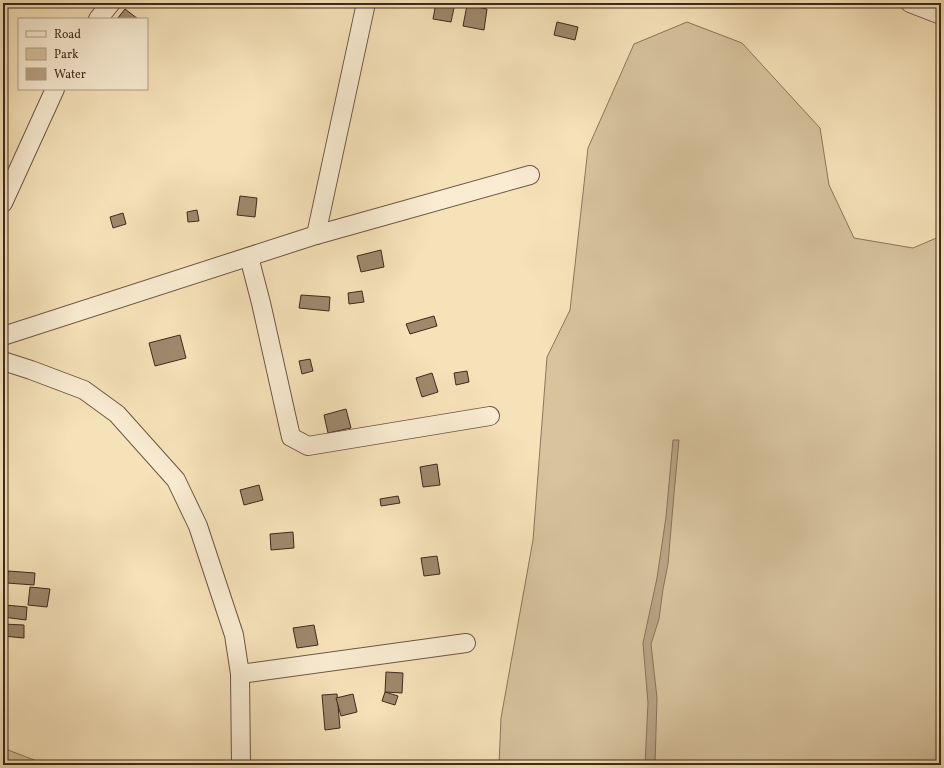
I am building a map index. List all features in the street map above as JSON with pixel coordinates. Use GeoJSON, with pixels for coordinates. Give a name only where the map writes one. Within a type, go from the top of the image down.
{"type":"FeatureCollection","features":[{"type":"Feature","properties":{"kind":"street"},"geometry":{"type":"LineString","coordinates":[[99,18],[111,3]]}},
{"type":"Feature","properties":{"kind":"street"},"geometry":{"type":"LineString","coordinates":[[316,235],[366,3]]}},
{"type":"Feature","properties":{"kind":"street"},"geometry":{"type":"LineString","coordinates":[[910,3],[941,15]]}},
{"type":"Feature","properties":{"kind":"street"},"geometry":{"type":"LineString","coordinates":[[3,203],[55,90]]}},
{"type":"Feature","properties":{"kind":"street"},"geometry":{"type":"LineString","coordinates":[[3,336],[316,235],[530,175]]}},
{"type":"Feature","properties":{"kind":"street"},"geometry":{"type":"LineString","coordinates":[[249,257],[261,303],[291,437],[308,446],[490,416]]}},
{"type":"Feature","properties":{"kind":"street"},"geometry":{"type":"LineString","coordinates":[[3,361],[84,390],[117,414],[176,480],[198,526],[234,635],[240,674],[241,765]]}},
{"type":"Feature","properties":{"kind":"street"},"geometry":{"type":"LineString","coordinates":[[240,674],[466,643]]}},
{"type":"Feature","properties":{"kind":"green space"},"geometry":{"type":"Polygon","coordinates":[[[687,22],[742,43],[820,128],[829,185],[854,238],[913,248],[941,236],[941,765],[499,765],[501,718],[533,540],[547,357],[570,310],[588,148],[634,44],[687,22]]]}},
{"type":"Feature","properties":{"kind":"green space"},"geometry":{"type":"Polygon","coordinates":[[[3,748],[47,765],[3,765],[3,748]]]}},
{"type":"Feature","properties":{"kind":"water"},"geometry":{"type":"Polygon","coordinates":[[[673,440],[679,440],[668,564],[659,619],[651,644],[657,698],[655,765],[645,765],[648,703],[643,643],[657,578],[666,517],[673,440]]]}},
{"type":"Feature","properties":{"kind":"building"},"geometry":{"type":"Polygon","coordinates":[[[436,3],[455,3],[451,22],[433,19],[436,3]]]}},
{"type":"Feature","properties":{"kind":"building"},"geometry":{"type":"Polygon","coordinates":[[[467,5],[487,9],[484,30],[463,26],[467,5]]]}},
{"type":"Feature","properties":{"kind":"building"},"geometry":{"type":"Polygon","coordinates":[[[125,9],[137,18],[118,18],[125,9]]]}},
{"type":"Feature","properties":{"kind":"building"},"geometry":{"type":"Polygon","coordinates":[[[557,22],[578,27],[575,40],[554,35],[557,22]]]}},
{"type":"Feature","properties":{"kind":"building"},"geometry":{"type":"Polygon","coordinates":[[[240,196],[257,198],[255,217],[237,215],[240,196]]]}},
{"type":"Feature","properties":{"kind":"building"},"geometry":{"type":"Polygon","coordinates":[[[197,210],[199,221],[188,222],[187,212],[197,210]]]}},
{"type":"Feature","properties":{"kind":"building"},"geometry":{"type":"Polygon","coordinates":[[[123,213],[126,224],[113,228],[110,217],[123,213]]]}},
{"type":"Feature","properties":{"kind":"building"},"geometry":{"type":"Polygon","coordinates":[[[381,250],[384,267],[361,272],[357,256],[381,250]]]}},
{"type":"Feature","properties":{"kind":"building"},"geometry":{"type":"Polygon","coordinates":[[[362,291],[364,302],[349,304],[348,293],[362,291]]]}},
{"type":"Feature","properties":{"kind":"building"},"geometry":{"type":"Polygon","coordinates":[[[301,295],[330,297],[329,311],[299,308],[301,295]]]}},
{"type":"Feature","properties":{"kind":"building"},"geometry":{"type":"Polygon","coordinates":[[[434,316],[437,326],[410,334],[406,324],[434,316]]]}},
{"type":"Feature","properties":{"kind":"building"},"geometry":{"type":"Polygon","coordinates":[[[180,335],[186,358],[155,366],[149,343],[180,335]]]}},
{"type":"Feature","properties":{"kind":"building"},"geometry":{"type":"Polygon","coordinates":[[[310,359],[313,371],[302,374],[299,361],[310,359]]]}},
{"type":"Feature","properties":{"kind":"building"},"geometry":{"type":"Polygon","coordinates":[[[467,371],[469,382],[456,385],[454,373],[467,371]]]}},
{"type":"Feature","properties":{"kind":"building"},"geometry":{"type":"Polygon","coordinates":[[[432,373],[438,392],[422,397],[416,378],[432,373]]]}},
{"type":"Feature","properties":{"kind":"building"},"geometry":{"type":"Polygon","coordinates":[[[346,409],[351,428],[328,433],[324,415],[346,409]]]}},
{"type":"Feature","properties":{"kind":"building"},"geometry":{"type":"Polygon","coordinates":[[[437,464],[440,485],[423,487],[420,467],[437,464]]]}},
{"type":"Feature","properties":{"kind":"building"},"geometry":{"type":"Polygon","coordinates":[[[259,485],[263,500],[244,505],[240,490],[259,485]]]}},
{"type":"Feature","properties":{"kind":"building"},"geometry":{"type":"Polygon","coordinates":[[[398,496],[400,503],[381,506],[380,499],[398,496]]]}},
{"type":"Feature","properties":{"kind":"building"},"geometry":{"type":"Polygon","coordinates":[[[293,532],[294,548],[271,550],[270,534],[293,532]]]}},
{"type":"Feature","properties":{"kind":"building"},"geometry":{"type":"Polygon","coordinates":[[[437,556],[440,574],[424,576],[421,558],[437,556]]]}},
{"type":"Feature","properties":{"kind":"building"},"geometry":{"type":"Polygon","coordinates":[[[8,571],[35,573],[34,585],[7,583],[8,571]]]}},
{"type":"Feature","properties":{"kind":"building"},"geometry":{"type":"Polygon","coordinates":[[[30,587],[50,589],[47,607],[28,605],[30,587]]]}},
{"type":"Feature","properties":{"kind":"building"},"geometry":{"type":"Polygon","coordinates":[[[5,605],[27,607],[26,620],[3,617],[5,605]]]}},
{"type":"Feature","properties":{"kind":"building"},"geometry":{"type":"Polygon","coordinates":[[[3,624],[24,625],[24,638],[3,636],[3,624]]]}},
{"type":"Feature","properties":{"kind":"building"},"geometry":{"type":"Polygon","coordinates":[[[314,625],[318,645],[297,648],[293,628],[314,625]]]}},
{"type":"Feature","properties":{"kind":"building"},"geometry":{"type":"Polygon","coordinates":[[[386,672],[403,673],[402,693],[385,692],[386,672]]]}},
{"type":"Feature","properties":{"kind":"building"},"geometry":{"type":"Polygon","coordinates":[[[385,692],[398,696],[395,705],[382,701],[385,692]]]}},
{"type":"Feature","properties":{"kind":"building"},"geometry":{"type":"Polygon","coordinates":[[[337,694],[340,728],[325,730],[322,695],[337,694]]]}},
{"type":"Feature","properties":{"kind":"building"},"geometry":{"type":"Polygon","coordinates":[[[353,694],[357,712],[341,716],[336,698],[353,694]]]}}]}
